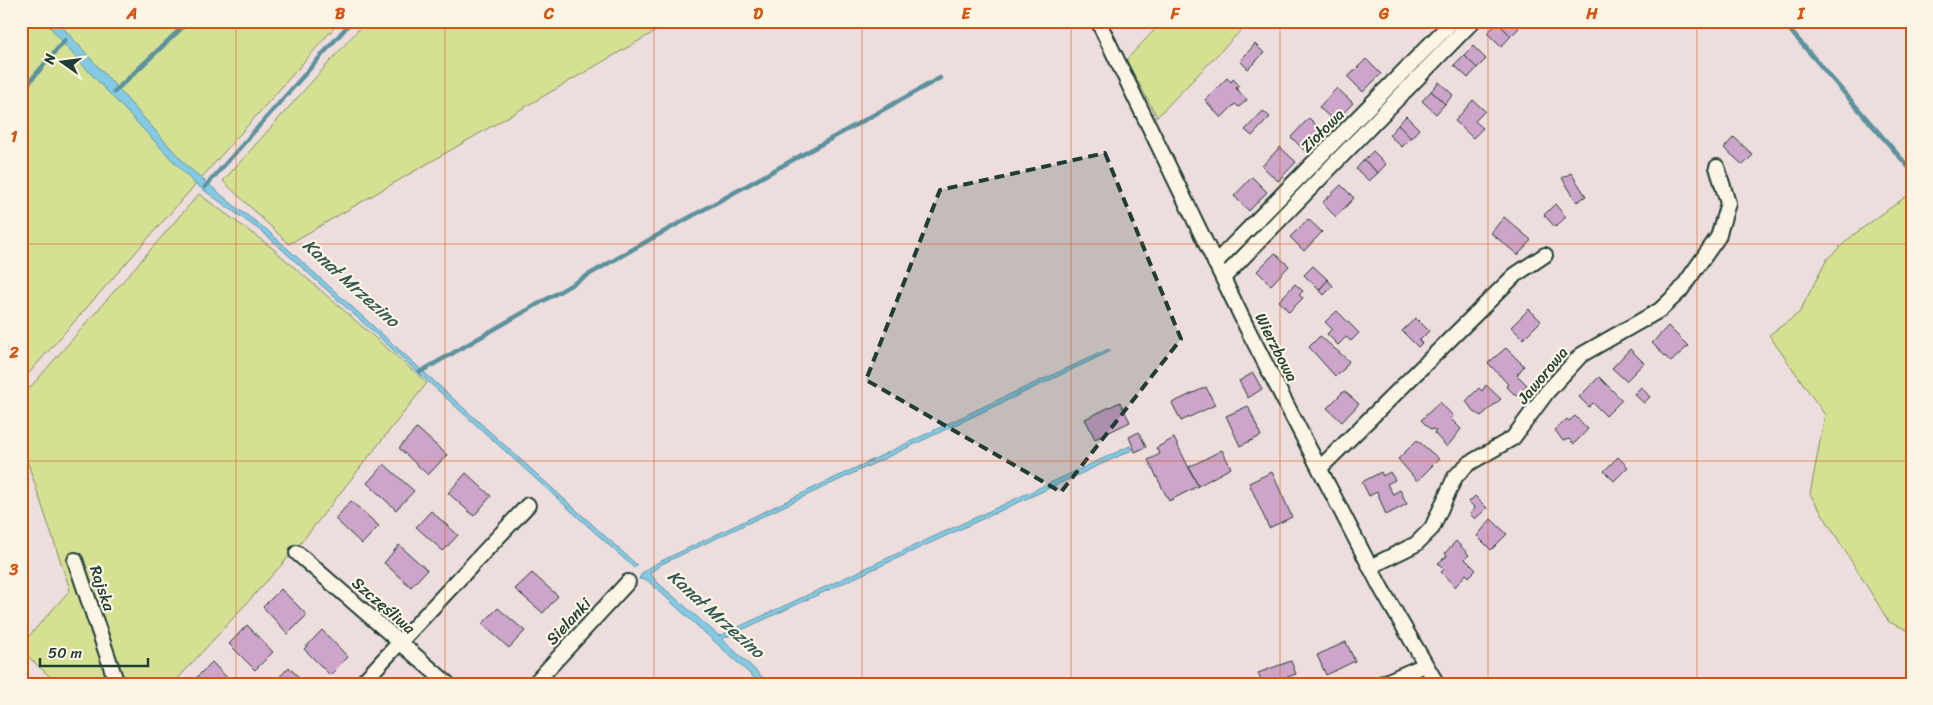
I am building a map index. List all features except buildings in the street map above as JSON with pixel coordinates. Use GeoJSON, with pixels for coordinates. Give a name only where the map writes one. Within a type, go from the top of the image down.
{"type":"FeatureCollection","features":[{"type":"Feature","properties":{"kind":"street","name":"Wierzbowa"},"geometry":{"type":"LineString","coordinates":[[1098,21],[1215,263],[1370,567],[1437,684]]}},
{"type":"Feature","properties":{"kind":"street","name":"Ziołowa"},"geometry":{"type":"LineString","coordinates":[[1215,263],[1453,21]]}},
{"type":"Feature","properties":{"kind":"street"},"geometry":{"type":"LineString","coordinates":[[1223,278],[1473,21]]}},
{"type":"Feature","properties":{"kind":"street","name":"Jaworowa"},"geometry":{"type":"LineString","coordinates":[[1370,567],[1416,544],[1432,528],[1455,477],[1468,464],[1514,438],[1547,392],[1581,355],[1660,310],[1680,291],[1718,238],[1728,203],[1717,167]]}},
{"type":"Feature","properties":{"kind":"street"},"geometry":{"type":"LineString","coordinates":[[1321,468],[1515,275],[1545,255]]}},
{"type":"Feature","properties":{"kind":"street"},"geometry":{"type":"LineString","coordinates":[[361,684],[528,505]]}},
{"type":"Feature","properties":{"kind":"street","name":"Szczęśliwa"},"geometry":{"type":"LineString","coordinates":[[297,553],[448,684]]}},
{"type":"Feature","properties":{"kind":"street","name":"Rajska"},"geometry":{"type":"LineString","coordinates":[[75,560],[117,684]]}},
{"type":"Feature","properties":{"kind":"street","name":"Sielanki"},"geometry":{"type":"LineString","coordinates":[[534,684],[628,582]]}},
{"type":"Feature","properties":{"kind":"street"},"geometry":{"type":"LineString","coordinates":[[1381,684],[1425,665]]}},
{"type":"Feature","properties":{"kind":"highlighted area"},"geometry":{"type":"Polygon","coordinates":[[[1105,153],[1181,339],[1061,492],[866,380],[940,190],[1105,153]]]}},
{"type":"Feature","properties":{"kind":"green space"},"geometry":{"type":"Polygon","coordinates":[[[21,21],[340,21],[21,382],[21,21]]]}},
{"type":"Feature","properties":{"kind":"green space"},"geometry":{"type":"Polygon","coordinates":[[[366,21],[673,21],[289,244],[223,181],[366,21]]]}},
{"type":"Feature","properties":{"kind":"green space"},"geometry":{"type":"Polygon","coordinates":[[[1163,21],[1250,21],[1157,117],[1126,60],[1163,21]]]}},
{"type":"Feature","properties":{"kind":"green space"},"geometry":{"type":"Polygon","coordinates":[[[1911,193],[1912,632],[1889,622],[1810,494],[1825,415],[1769,335],[1799,313],[1827,259],[1853,235],[1911,193]]]}},
{"type":"Feature","properties":{"kind":"green space"},"geometry":{"type":"Polygon","coordinates":[[[199,194],[271,247],[427,383],[296,549],[173,684],[58,684],[21,650],[21,645],[70,590],[21,442],[21,398],[199,194]]]}},
{"type":"Feature","properties":{"kind":"water"},"geometry":{"type":"Polygon","coordinates":[[[45,21],[57,21],[187,166],[237,208],[267,230],[637,565],[634,568],[265,234],[194,183],[76,58],[45,21]]]}},
{"type":"Feature","properties":{"kind":"water"},"geometry":{"type":"Polygon","coordinates":[[[1109,349],[1111,351],[662,564],[650,573],[658,583],[719,636],[1130,446],[1132,450],[722,639],[770,684],[761,684],[647,580],[639,579],[642,573],[657,563],[989,404],[1109,349]]]}},
{"type":"Feature","properties":{"kind":"waterway"},"geometry":{"type":"LineString","coordinates":[[114,92],[189,21]]}},
{"type":"Feature","properties":{"kind":"waterway"},"geometry":{"type":"LineString","coordinates":[[205,187],[352,21]]}},
{"type":"Feature","properties":{"kind":"waterway"},"geometry":{"type":"LineString","coordinates":[[1782,21],[1912,171]]}},
{"type":"Feature","properties":{"kind":"waterway"},"geometry":{"type":"LineString","coordinates":[[21,92],[65,40]]}},
{"type":"Feature","properties":{"kind":"waterway"},"geometry":{"type":"LineString","coordinates":[[420,372],[649,240],[940,78]]}},
{"type":"Feature","properties":{"kind":"water label","name":"Kanał Mrzezino"},"geometry":{"type":"Point","coordinates":[351,283]}},
{"type":"Feature","properties":{"kind":"water label","name":"Kanał Mrzezino"},"geometry":{"type":"Point","coordinates":[716,614]}}]}
